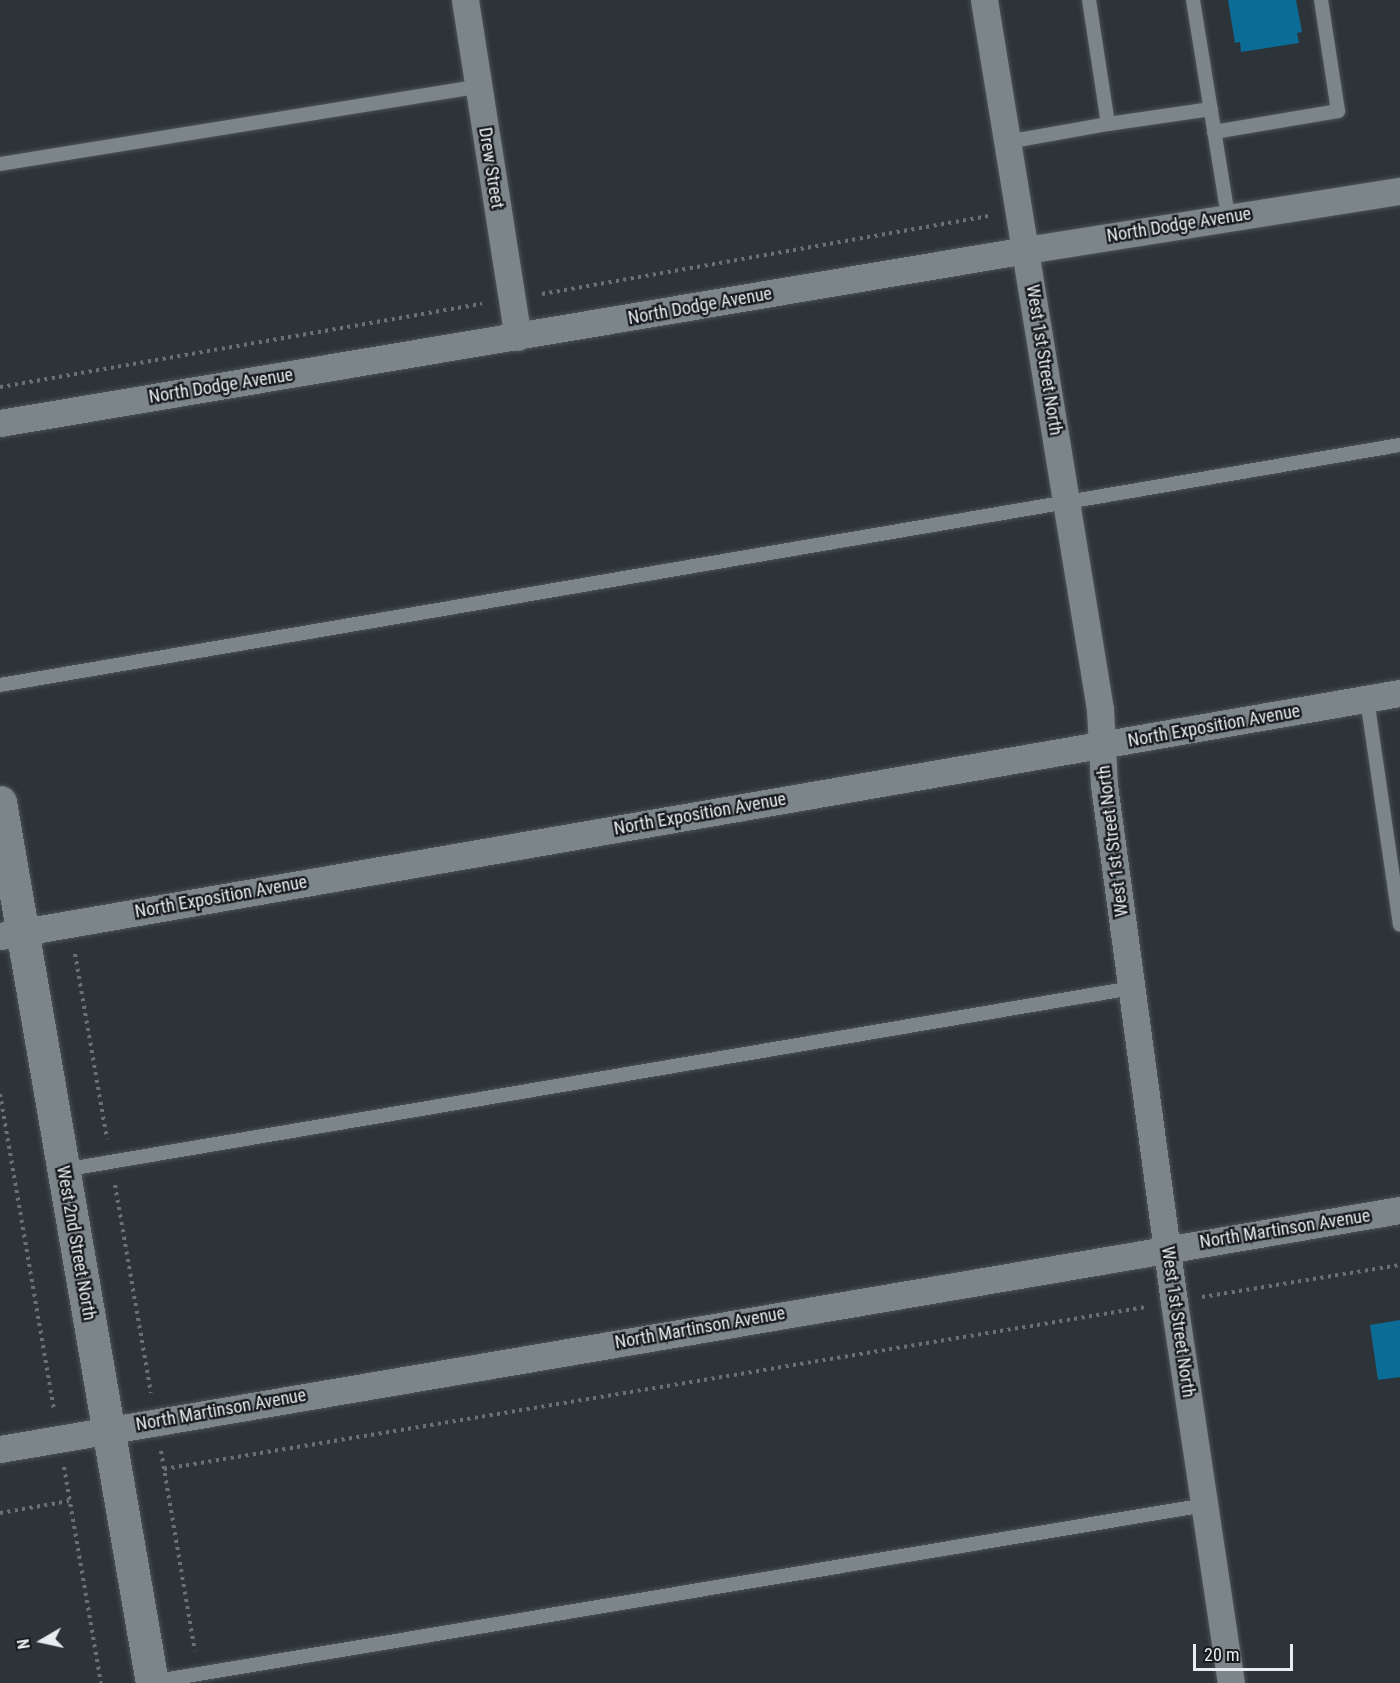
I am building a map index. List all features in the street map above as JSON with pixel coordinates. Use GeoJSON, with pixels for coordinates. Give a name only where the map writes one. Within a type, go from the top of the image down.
{"type":"FeatureCollection","features":[{"type":"Feature","properties":{"kind":"street","name":"Drew Street"},"geometry":{"type":"LineString","coordinates":[[465,0],[518,337]]}},
{"type":"Feature","properties":{"kind":"street","name":"West 1st Street North"},"geometry":{"type":"LineString","coordinates":[[984,0],[1100,709],[1104,784],[1131,988],[1231,1683]]}},
{"type":"Feature","properties":{"kind":"street","name":"North Dodge Avenue"},"geometry":{"type":"LineString","coordinates":[[0,423],[1026,250],[1400,191]]}},
{"type":"Feature","properties":{"kind":"street","name":"North Exposition Avenue"},"geometry":{"type":"LineString","coordinates":[[11,934],[1400,693]]}},
{"type":"Feature","properties":{"kind":"street","name":"West 2nd Street North"},"geometry":{"type":"LineString","coordinates":[[0,802],[11,934],[63,1170],[152,1683]]}},
{"type":"Feature","properties":{"kind":"street","name":"North Martinson Avenue"},"geometry":{"type":"LineString","coordinates":[[0,1449],[1400,1210]]}},
{"type":"Feature","properties":{"kind":"lane"},"geometry":{"type":"LineString","coordinates":[[1089,0],[1108,124]]}},
{"type":"Feature","properties":{"kind":"lane"},"geometry":{"type":"LineString","coordinates":[[1193,0],[1228,217]]}},
{"type":"Feature","properties":{"kind":"lane"},"geometry":{"type":"LineString","coordinates":[[1214,132],[1338,111],[1321,0]]}},
{"type":"Feature","properties":{"kind":"lane"},"geometry":{"type":"LineString","coordinates":[[0,164],[478,87]]}},
{"type":"Feature","properties":{"kind":"lane"},"geometry":{"type":"LineString","coordinates":[[1007,142],[1211,109]]}},
{"type":"Feature","properties":{"kind":"lane"},"geometry":{"type":"LineString","coordinates":[[0,685],[1400,445]]}},
{"type":"Feature","properties":{"kind":"lane"},"geometry":{"type":"LineString","coordinates":[[1367,699],[1400,925]]}},
{"type":"Feature","properties":{"kind":"lane"},"geometry":{"type":"LineString","coordinates":[[63,1170],[1131,988]]}},
{"type":"Feature","properties":{"kind":"lane"},"geometry":{"type":"LineString","coordinates":[[152,1683],[1205,1505]]}},
{"type":"Feature","properties":{"kind":"path"},"geometry":{"type":"LineString","coordinates":[[70,923],[199,1674]]}},
{"type":"Feature","properties":{"kind":"path"},"geometry":{"type":"LineString","coordinates":[[0,1094],[101,1683]]}},
{"type":"Feature","properties":{"kind":"path"},"geometry":{"type":"LineString","coordinates":[[1202,1297],[1400,1264]]}},
{"type":"Feature","properties":{"kind":"path"},"geometry":{"type":"LineString","coordinates":[[164,1469],[1155,1305]]}},
{"type":"Feature","properties":{"kind":"path"},"geometry":{"type":"LineString","coordinates":[[0,1513],[69,1501]]}},
{"type":"Feature","properties":{"kind":"building"},"geometry":{"type":"Polygon","coordinates":[[[1228,0],[1296,0],[1302,32],[1297,33],[1299,43],[1241,52],[1240,42],[1235,43],[1228,0]]]}},
{"type":"Feature","properties":{"kind":"building"},"geometry":{"type":"Polygon","coordinates":[[[1400,1320],[1400,1377],[1378,1380],[1370,1325],[1400,1320]]]}}]}
